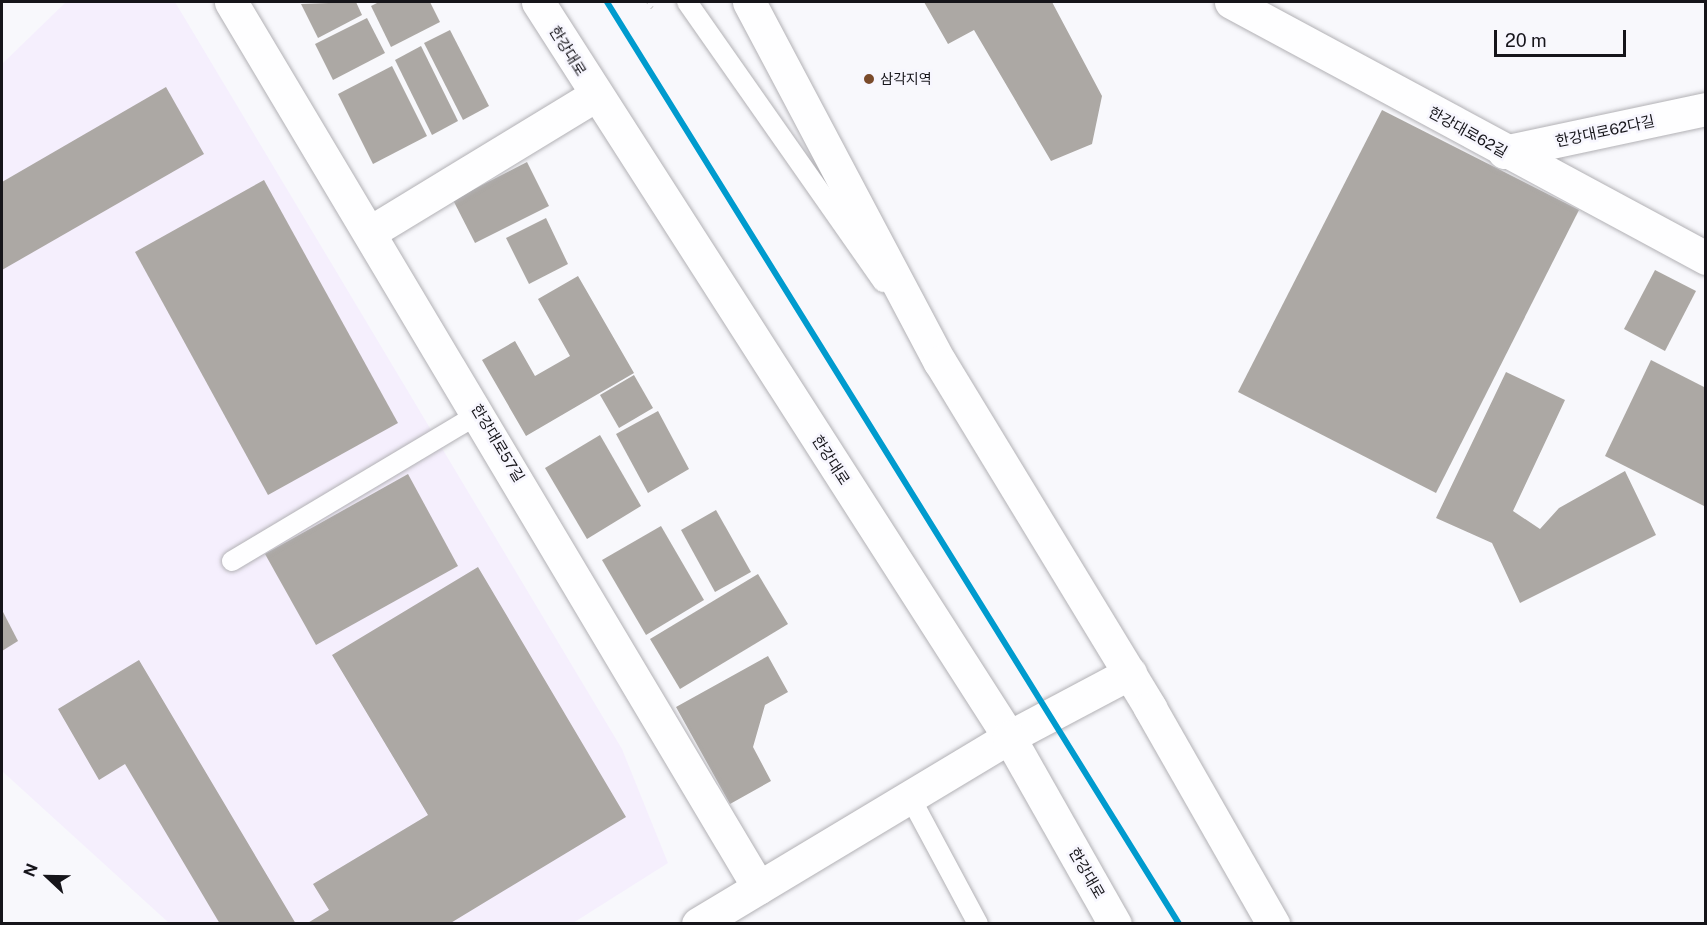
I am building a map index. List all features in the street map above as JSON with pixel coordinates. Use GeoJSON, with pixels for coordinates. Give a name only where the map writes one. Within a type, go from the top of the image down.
{"type":"FeatureCollection","features":[{"type":"Feature","properties":{"kind":"street","name":"한강대로57길"},"geometry":{"type":"LineString","coordinates":[[231,2],[372,231],[759,888]]}},
{"type":"Feature","properties":{"kind":"street","name":"한강대로"},"geometry":{"type":"LineString","coordinates":[[538,2],[1009,737],[1115,924]]}},
{"type":"Feature","properties":{"kind":"street"},"geometry":{"type":"LineString","coordinates":[[749,2],[940,363],[1130,673],[1274,924]]}},
{"type":"Feature","properties":{"kind":"street","name":"한강대로62길"},"geometry":{"type":"LineString","coordinates":[[1232,2],[1504,152],[1706,258]]}},
{"type":"Feature","properties":{"kind":"street"},"geometry":{"type":"LineString","coordinates":[[372,231],[596,95]]}},
{"type":"Feature","properties":{"kind":"street","name":"한강대로62다길"},"geometry":{"type":"LineString","coordinates":[[1504,152],[1706,110]]}},
{"type":"Feature","properties":{"kind":"street"},"geometry":{"type":"LineString","coordinates":[[698,924],[1009,737],[1130,673]]}},
{"type":"Feature","properties":{"kind":"lane"},"geometry":{"type":"LineString","coordinates":[[687,2],[940,363]]}},
{"type":"Feature","properties":{"kind":"lane"},"geometry":{"type":"LineString","coordinates":[[232,561],[480,413]]}},
{"type":"Feature","properties":{"kind":"lane"},"geometry":{"type":"LineString","coordinates":[[910,797],[978,924]]}},
{"type":"Feature","properties":{"kind":"shaded area"},"geometry":{"type":"Polygon","coordinates":[[[66,2],[175,2],[622,749],[668,863],[573,923],[169,923],[2,771],[2,64],[66,2]]]}},
{"type":"Feature","properties":{"kind":"building"},"geometry":{"type":"Polygon","coordinates":[[[356,2],[362,15],[318,38],[301,4],[356,2]]]}},
{"type":"Feature","properties":{"kind":"building"},"geometry":{"type":"Polygon","coordinates":[[[379,2],[430,2],[440,22],[391,47],[371,6],[379,2]]]}},
{"type":"Feature","properties":{"kind":"building"},"geometry":{"type":"Polygon","coordinates":[[[924,2],[1052,2],[1102,96],[1092,144],[1051,161],[974,30],[948,44],[924,2]]]}},
{"type":"Feature","properties":{"kind":"building"},"geometry":{"type":"Polygon","coordinates":[[[367,18],[385,53],[333,80],[315,44],[367,18]]]}},
{"type":"Feature","properties":{"kind":"building"},"geometry":{"type":"Polygon","coordinates":[[[450,30],[489,106],[463,120],[424,43],[450,30]]]}},
{"type":"Feature","properties":{"kind":"building"},"geometry":{"type":"Polygon","coordinates":[[[421,46],[458,121],[432,135],[395,60],[421,46]]]}},
{"type":"Feature","properties":{"kind":"building"},"geometry":{"type":"Polygon","coordinates":[[[392,66],[427,136],[373,164],[338,94],[392,66]]]}},
{"type":"Feature","properties":{"kind":"building"},"geometry":{"type":"Polygon","coordinates":[[[166,87],[204,154],[2,270],[2,182],[166,87]]]}},
{"type":"Feature","properties":{"kind":"building"},"geometry":{"type":"Polygon","coordinates":[[[1382,110],[1579,210],[1436,493],[1238,392],[1382,110]]]}},
{"type":"Feature","properties":{"kind":"building"},"geometry":{"type":"Polygon","coordinates":[[[527,162],[549,206],[475,243],[453,200],[527,162]]]}},
{"type":"Feature","properties":{"kind":"building"},"geometry":{"type":"Polygon","coordinates":[[[264,180],[398,423],[268,495],[135,252],[264,180]]]}},
{"type":"Feature","properties":{"kind":"building"},"geometry":{"type":"Polygon","coordinates":[[[546,218],[568,264],[529,284],[506,238],[546,218]]]}},
{"type":"Feature","properties":{"kind":"building"},"geometry":{"type":"Polygon","coordinates":[[[1655,270],[1696,291],[1665,351],[1624,329],[1655,270]]]}},
{"type":"Feature","properties":{"kind":"building"},"geometry":{"type":"Polygon","coordinates":[[[578,276],[634,373],[526,436],[482,360],[515,341],[535,376],[570,356],[538,299],[578,276]]]}},
{"type":"Feature","properties":{"kind":"building"},"geometry":{"type":"Polygon","coordinates":[[[1651,360],[1706,388],[1706,507],[1605,456],[1651,360]]]}},
{"type":"Feature","properties":{"kind":"building"},"geometry":{"type":"Polygon","coordinates":[[[1506,372],[1565,400],[1513,511],[1540,529],[1559,508],[1625,471],[1656,535],[1520,603],[1492,543],[1436,518],[1506,372]]]}},
{"type":"Feature","properties":{"kind":"building"},"geometry":{"type":"Polygon","coordinates":[[[634,375],[653,408],[619,428],[600,395],[634,375]]]}},
{"type":"Feature","properties":{"kind":"building"},"geometry":{"type":"Polygon","coordinates":[[[658,411],[689,469],[648,493],[616,434],[658,411]]]}},
{"type":"Feature","properties":{"kind":"building"},"geometry":{"type":"Polygon","coordinates":[[[600,435],[641,506],[587,539],[545,468],[600,435]]]}},
{"type":"Feature","properties":{"kind":"building"},"geometry":{"type":"Polygon","coordinates":[[[408,474],[458,566],[316,645],[265,554],[408,474]]]}},
{"type":"Feature","properties":{"kind":"building"},"geometry":{"type":"Polygon","coordinates":[[[716,510],[751,572],[715,592],[681,530],[716,510]]]}},
{"type":"Feature","properties":{"kind":"building"},"geometry":{"type":"Polygon","coordinates":[[[661,526],[704,600],[646,635],[602,560],[661,526]]]}},
{"type":"Feature","properties":{"kind":"building"},"geometry":{"type":"Polygon","coordinates":[[[478,567],[626,817],[449,924],[306,924],[329,910],[313,884],[428,815],[332,655],[478,567]]]}},
{"type":"Feature","properties":{"kind":"building"},"geometry":{"type":"Polygon","coordinates":[[[758,574],[788,624],[680,689],[650,639],[758,574]]]}},
{"type":"Feature","properties":{"kind":"building"},"geometry":{"type":"Polygon","coordinates":[[[2,610],[18,641],[2,651],[2,610]]]}},
{"type":"Feature","properties":{"kind":"building"},"geometry":{"type":"Polygon","coordinates":[[[768,656],[788,692],[765,705],[753,747],[771,781],[730,804],[676,707],[768,656]]]}},
{"type":"Feature","properties":{"kind":"building"},"geometry":{"type":"Polygon","coordinates":[[[139,660],[296,924],[220,924],[125,764],[99,780],[58,709],[139,660]]]}},
{"type":"Feature","properties":{"kind":"transit line"},"geometry":{"type":"LineString","coordinates":[[607,2],[1179,924]]}},
{"type":"Feature","properties":{"kind":"place","name":"삼각지역"},"geometry":{"type":"Point","coordinates":[869,79]}}]}
